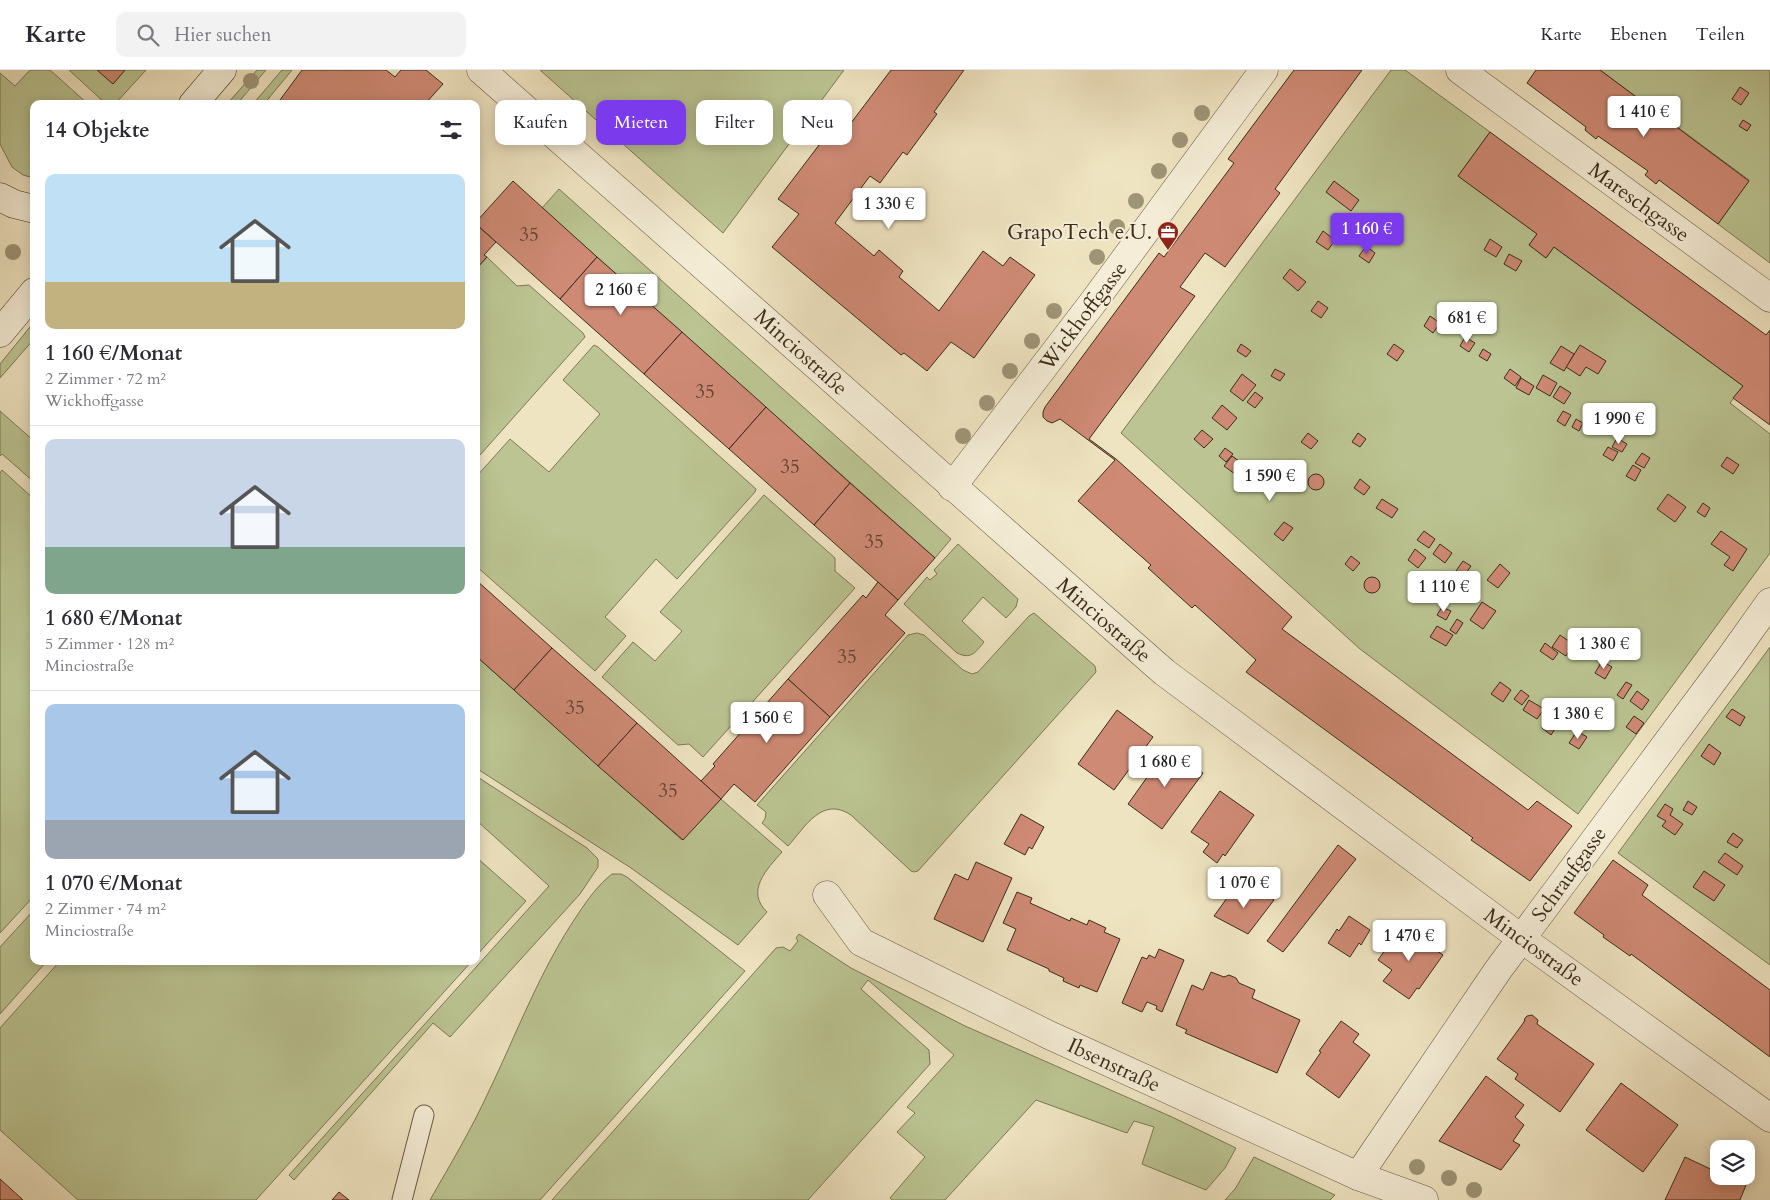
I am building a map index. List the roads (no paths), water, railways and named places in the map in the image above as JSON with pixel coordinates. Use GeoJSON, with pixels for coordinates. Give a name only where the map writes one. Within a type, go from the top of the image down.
{"type":"FeatureCollection","features":[{"type":"Feature","properties":{"kind":"street"},"geometry":{"type":"LineString","coordinates":[[196,100],[222,70]]}},
{"type":"Feature","properties":{"kind":"street","name":"Minciostraße"},"geometry":{"type":"LineString","coordinates":[[481,70],[1164,672],[1522,939],[1770,1118]]}},
{"type":"Feature","properties":{"kind":"street","name":"Wickhoffgasse"},"geometry":{"type":"LineString","coordinates":[[952,487],[1094,301],[1264,70]]}},
{"type":"Feature","properties":{"kind":"street","name":"Mareschgasse"},"geometry":{"type":"LineString","coordinates":[[1460,70],[1770,298]]}},
{"type":"Feature","properties":{"kind":"street"},"geometry":{"type":"LineString","coordinates":[[0,197],[14,204],[30,208]]}},
{"type":"Feature","properties":{"kind":"street"},"geometry":{"type":"LineString","coordinates":[[0,333],[30,297]]}},
{"type":"Feature","properties":{"kind":"street","name":"Schraufgasse"},"geometry":{"type":"LineString","coordinates":[[1358,1176],[1498,970],[1770,602]]}},
{"type":"Feature","properties":{"kind":"street","name":"Ibsenstraße"},"geometry":{"type":"LineString","coordinates":[[827,895],[861,942],[1049,1035],[1358,1176],[1424,1200]]}},
{"type":"Feature","properties":{"kind":"lane"},"geometry":{"type":"LineString","coordinates":[[402,1200],[424,1115]]}},
{"type":"Feature","properties":{"kind":"place","name":"GrapoTech e.U."},"geometry":{"type":"Point","coordinates":[1168,251]}}]}
